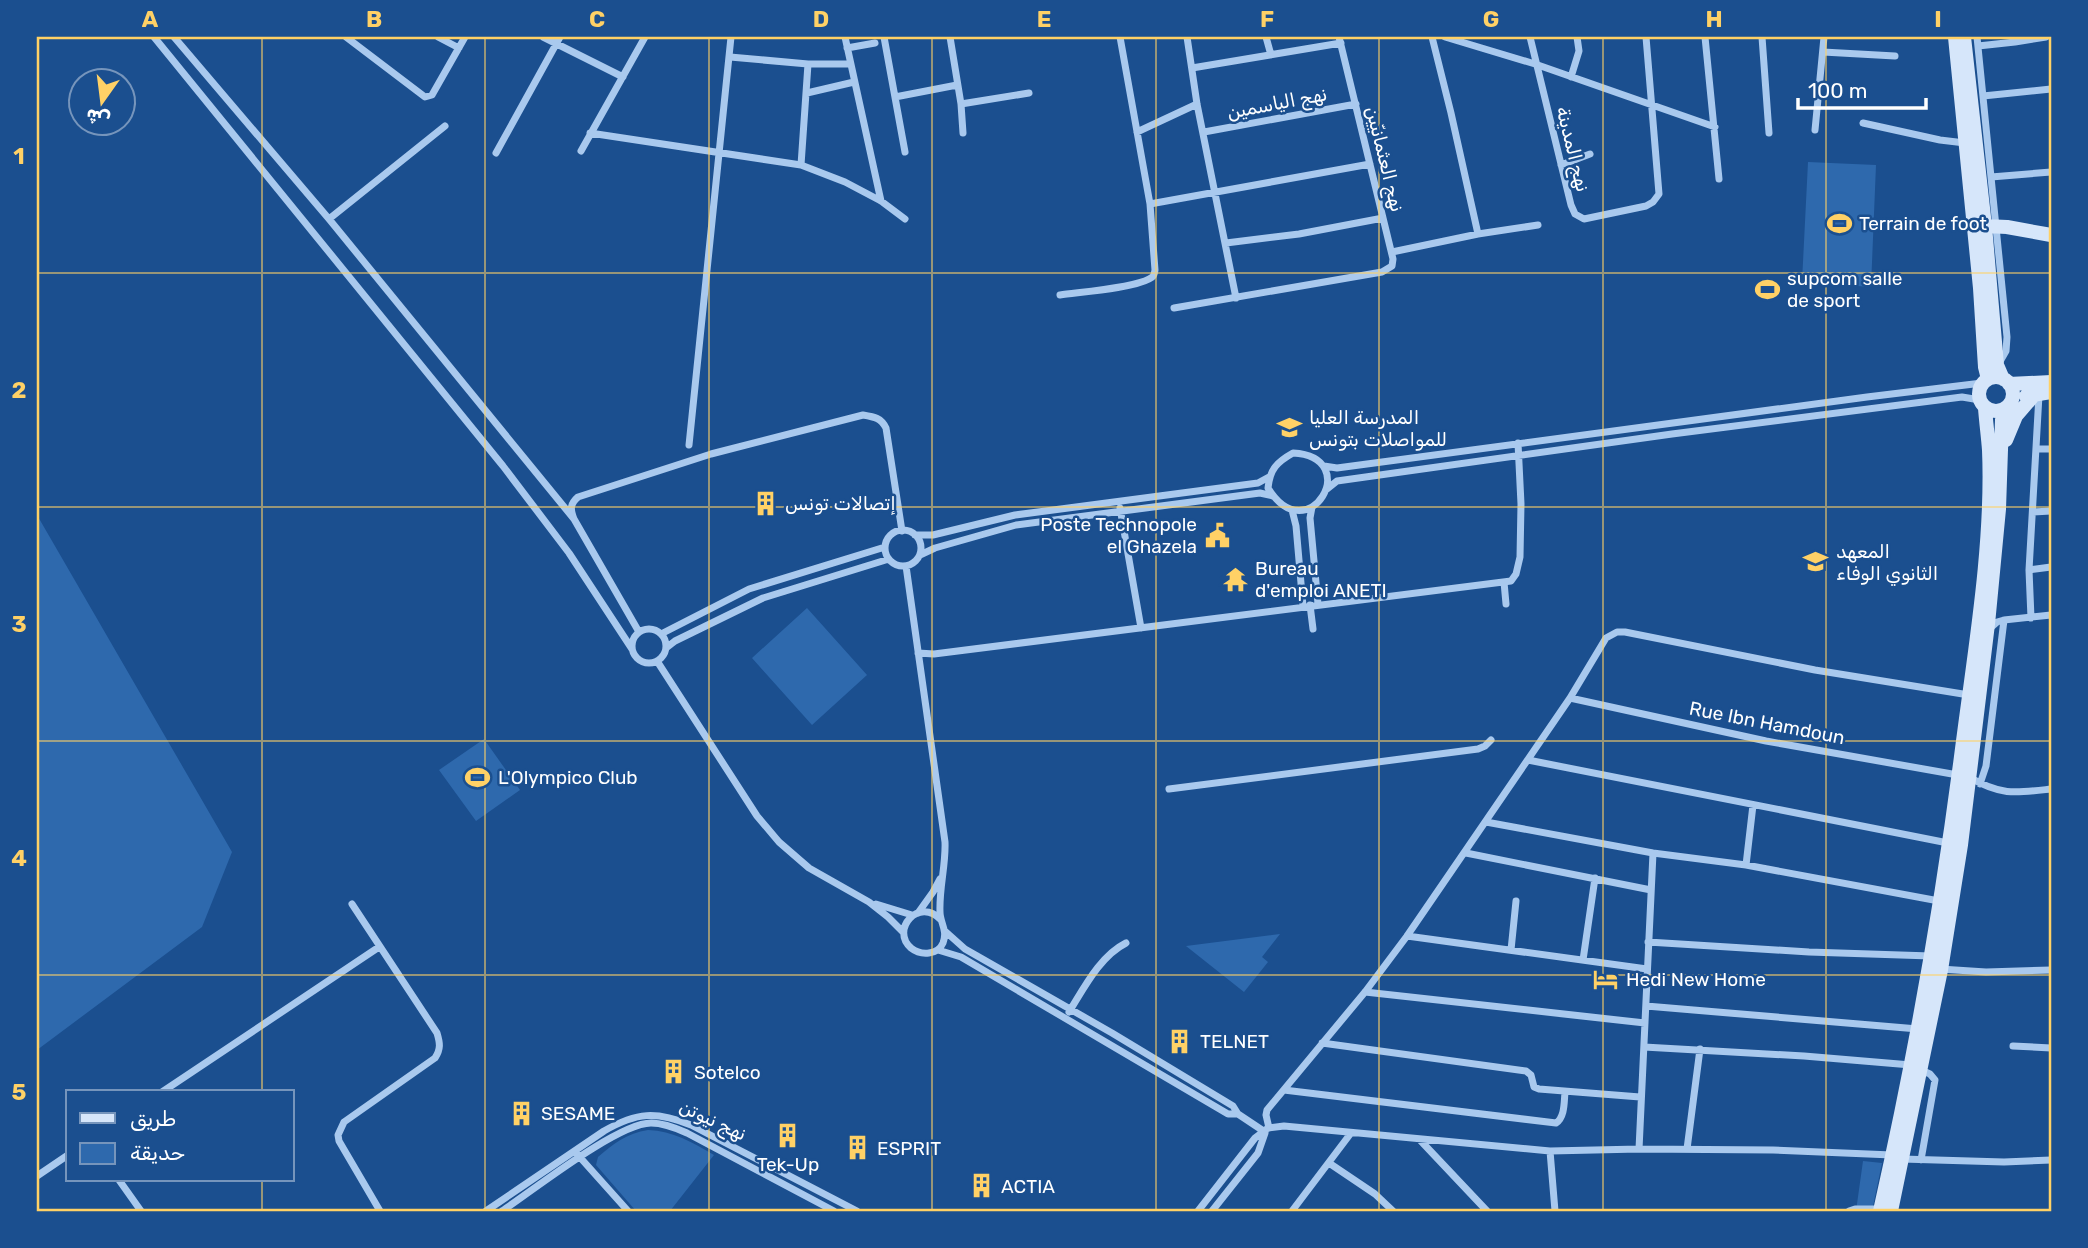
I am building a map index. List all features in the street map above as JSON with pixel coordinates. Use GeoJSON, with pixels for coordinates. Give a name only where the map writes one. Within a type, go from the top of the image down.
{"type":"FeatureCollection","features":[{"type":"Feature","properties":{"kind":"street"},"geometry":{"type":"LineString","coordinates":[[154,37],[503,466],[569,553],[634,655],[640,660],[649,663],[657,661],[675,641],[763,598],[889,559]]}},
{"type":"Feature","properties":{"kind":"street"},"geometry":{"type":"LineString","coordinates":[[174,37],[329,219],[574,519],[639,632]]}},
{"type":"Feature","properties":{"kind":"street"},"geometry":{"type":"LineString","coordinates":[[346,37],[425,97],[432,95],[465,37]]}},
{"type":"Feature","properties":{"kind":"street"},"geometry":{"type":"LineString","coordinates":[[438,37],[459,48]]}},
{"type":"Feature","properties":{"kind":"street"},"geometry":{"type":"LineString","coordinates":[[543,37],[558,40],[623,77]]}},
{"type":"Feature","properties":{"kind":"street"},"geometry":{"type":"LineString","coordinates":[[581,150],[645,37]]}},
{"type":"Feature","properties":{"kind":"street"},"geometry":{"type":"LineString","coordinates":[[689,445],[731,37]]}},
{"type":"Feature","properties":{"kind":"street"},"geometry":{"type":"LineString","coordinates":[[845,37],[881,201]]}},
{"type":"Feature","properties":{"kind":"street"},"geometry":{"type":"LineString","coordinates":[[884,37],[905,152]]}},
{"type":"Feature","properties":{"kind":"street"},"geometry":{"type":"LineString","coordinates":[[953,37],[963,133]]}},
{"type":"Feature","properties":{"kind":"street"},"geometry":{"type":"LineString","coordinates":[[1060,295],[1124,286],[1149,279],[1155,270],[1150,204],[1120,37]]}},
{"type":"Feature","properties":{"kind":"street"},"geometry":{"type":"LineString","coordinates":[[1187,37],[1197,104],[1236,298]]}},
{"type":"Feature","properties":{"kind":"street"},"geometry":{"type":"LineString","coordinates":[[1266,37],[1271,55]]}},
{"type":"Feature","properties":{"kind":"street"},"geometry":{"type":"LineString","coordinates":[[1432,37],[1478,234]]}},
{"type":"Feature","properties":{"kind":"street"},"geometry":{"type":"LineString","coordinates":[[1446,37],[1535,64],[1714,127]]}},
{"type":"Feature","properties":{"kind":"street","name":"نهج المدينة"},"geometry":{"type":"LineString","coordinates":[[1530,37],[1570,205],[1579,217],[1591,219],[1646,205],[1653,202],[1659,194],[1652,105]]}},
{"type":"Feature","properties":{"kind":"street"},"geometry":{"type":"LineString","coordinates":[[1571,78],[1579,51],[1577,37]]}},
{"type":"Feature","properties":{"kind":"street"},"geometry":{"type":"LineString","coordinates":[[1646,37],[1652,105]]}},
{"type":"Feature","properties":{"kind":"street"},"geometry":{"type":"LineString","coordinates":[[1705,37],[1719,179]]}},
{"type":"Feature","properties":{"kind":"street"},"geometry":{"type":"LineString","coordinates":[[1762,37],[1769,133]]}},
{"type":"Feature","properties":{"kind":"street"},"geometry":{"type":"LineString","coordinates":[[1815,130],[1824,37]]}},
{"type":"Feature","properties":{"kind":"street"},"geometry":{"type":"LineString","coordinates":[[1891,1211],[1897,1157],[1970,779],[1999,509],[2002,420],[2013,395],[1985,368],[1980,288],[1955,37]]}},
{"type":"Feature","properties":{"kind":"street"},"geometry":{"type":"LineString","coordinates":[[1965,37],[1991,229]]}},
{"type":"Feature","properties":{"kind":"street"},"geometry":{"type":"LineString","coordinates":[[1996,378],[1992,177],[1978,41],[2015,42],[2046,37]]}},
{"type":"Feature","properties":{"kind":"street"},"geometry":{"type":"LineString","coordinates":[[496,153],[558,40]]}},
{"type":"Feature","properties":{"kind":"street"},"geometry":{"type":"LineString","coordinates":[[1192,68],[1340,40]]}},
{"type":"Feature","properties":{"kind":"street","name":"نهج العثمانيّين"},"geometry":{"type":"LineString","coordinates":[[1340,40],[1392,253]]}},
{"type":"Feature","properties":{"kind":"street"},"geometry":{"type":"LineString","coordinates":[[847,48],[875,43]]}},
{"type":"Feature","properties":{"kind":"street"},"geometry":{"type":"LineString","coordinates":[[1823,52],[1895,56]]}},
{"type":"Feature","properties":{"kind":"street"},"geometry":{"type":"LineString","coordinates":[[730,57],[808,64],[850,64]]}},
{"type":"Feature","properties":{"kind":"street"},"geometry":{"type":"LineString","coordinates":[[801,165],[808,64]]}},
{"type":"Feature","properties":{"kind":"street"},"geometry":{"type":"LineString","coordinates":[[807,93],[854,82]]}},
{"type":"Feature","properties":{"kind":"street"},"geometry":{"type":"LineString","coordinates":[[895,97],[957,85]]}},
{"type":"Feature","properties":{"kind":"street"},"geometry":{"type":"LineString","coordinates":[[1983,96],[2051,89]]}},
{"type":"Feature","properties":{"kind":"street"},"geometry":{"type":"LineString","coordinates":[[961,104],[1029,93]]}},
{"type":"Feature","properties":{"kind":"street"},"geometry":{"type":"LineString","coordinates":[[1137,132],[1197,104]]}},
{"type":"Feature","properties":{"kind":"street","name":"نهج الياسمين"},"geometry":{"type":"LineString","coordinates":[[1204,132],[1356,104]]}},
{"type":"Feature","properties":{"kind":"street"},"geometry":{"type":"LineString","coordinates":[[1863,123],[1966,143]]}},
{"type":"Feature","properties":{"kind":"street"},"geometry":{"type":"LineString","coordinates":[[329,219],[445,125]]}},
{"type":"Feature","properties":{"kind":"street"},"geometry":{"type":"LineString","coordinates":[[590,133],[801,165],[845,182],[881,201],[905,219]]}},
{"type":"Feature","properties":{"kind":"street"},"geometry":{"type":"LineString","coordinates":[[1561,164],[1590,154]]}},
{"type":"Feature","properties":{"kind":"street"},"geometry":{"type":"LineString","coordinates":[[1150,204],[1370,164]]}},
{"type":"Feature","properties":{"kind":"street"},"geometry":{"type":"LineString","coordinates":[[1992,177],[2051,172]]}},
{"type":"Feature","properties":{"kind":"street"},"geometry":{"type":"LineString","coordinates":[[1226,243],[1299,234],[1383,218]]}},
{"type":"Feature","properties":{"kind":"street"},"geometry":{"type":"LineString","coordinates":[[1174,308],[1371,274],[1390,268],[1393,262],[1392,253],[1478,234],[1538,225]]}},
{"type":"Feature","properties":{"kind":"street"},"geometry":{"type":"LineString","coordinates":[[1991,229],[2051,235]]}},
{"type":"Feature","properties":{"kind":"street"},"geometry":{"type":"LineString","coordinates":[[1991,229],[2051,242]]}},
{"type":"Feature","properties":{"kind":"street"},"geometry":{"type":"LineString","coordinates":[[1916,1068],[1919,1029],[1936,963],[1940,901],[1948,843],[1970,779],[1969,695],[1988,510],[1989,451],[1979,389],[1996,378]]}},
{"type":"Feature","properties":{"kind":"street"},"geometry":{"type":"LineString","coordinates":[[1324,466],[1337,468],[1996,378],[2043,389]]}},
{"type":"Feature","properties":{"kind":"street"},"geometry":{"type":"LineString","coordinates":[[1327,489],[1336,481],[1962,397],[1994,411],[2043,389]]}},
{"type":"Feature","properties":{"kind":"street"},"geometry":{"type":"LineString","coordinates":[[2031,618],[2029,569],[2036,450],[2043,389]]}},
{"type":"Feature","properties":{"kind":"street"},"geometry":{"type":"LineString","coordinates":[[2000,461],[2007,432],[2016,416],[2043,389]]}},
{"type":"Feature","properties":{"kind":"street"},"geometry":{"type":"LineString","coordinates":[[574,519],[572,502],[578,497],[711,454],[863,415],[875,417],[882,421],[886,428],[902,531]]}},
{"type":"Feature","properties":{"kind":"street"},"geometry":{"type":"LineString","coordinates":[[918,653],[934,654],[1514,579],[1520,556],[1518,443]]}},
{"type":"Feature","properties":{"kind":"street"},"geometry":{"type":"LineString","coordinates":[[2036,450],[2051,449]]}},
{"type":"Feature","properties":{"kind":"street"},"geometry":{"type":"LineString","coordinates":[[1293,453],[1315,458],[1324,466],[1328,477],[1327,489],[1312,508],[1292,510],[1278,502],[1268,488],[1269,477],[1279,460],[1293,453]]}},
{"type":"Feature","properties":{"kind":"street"},"geometry":{"type":"LineString","coordinates":[[915,535],[921,547],[916,561],[900,566],[889,559],[885,548],[890,536],[902,531],[933,536],[1015,515],[1258,482],[1269,477]]}},
{"type":"Feature","properties":{"kind":"street"},"geometry":{"type":"LineString","coordinates":[[920,555],[935,548],[1016,526],[1260,493],[1273,496]]}},
{"type":"Feature","properties":{"kind":"street"},"geometry":{"type":"LineString","coordinates":[[1119,500],[1141,628]]}},
{"type":"Feature","properties":{"kind":"street"},"geometry":{"type":"LineString","coordinates":[[1312,508],[1313,629]]}},
{"type":"Feature","properties":{"kind":"street"},"geometry":{"type":"LineString","coordinates":[[1292,510],[1311,605]]}},
{"type":"Feature","properties":{"kind":"street"},"geometry":{"type":"LineString","coordinates":[[2033,512],[2051,511]]}},
{"type":"Feature","properties":{"kind":"street"},"geometry":{"type":"LineString","coordinates":[[661,634],[748,589],[885,548]]}},
{"type":"Feature","properties":{"kind":"street"},"geometry":{"type":"LineString","coordinates":[[906,566],[945,842],[941,920]]}},
{"type":"Feature","properties":{"kind":"street"},"geometry":{"type":"LineString","coordinates":[[2029,569],[2051,567]]}},
{"type":"Feature","properties":{"kind":"street"},"geometry":{"type":"LineString","coordinates":[[1504,582],[1506,604]]}},
{"type":"Feature","properties":{"kind":"street"},"geometry":{"type":"LineString","coordinates":[[1987,630],[2004,620],[2051,615]]}},
{"type":"Feature","properties":{"kind":"street"},"geometry":{"type":"LineString","coordinates":[[1970,779],[1986,766],[2004,620]]}},
{"type":"Feature","properties":{"kind":"street"},"geometry":{"type":"LineString","coordinates":[[632,649],[632,643],[639,632],[646,629],[661,634],[666,648]]}},
{"type":"Feature","properties":{"kind":"street"},"geometry":{"type":"LineString","coordinates":[[1212,1211],[1258,1153],[1267,1130],[1266,1112],[1408,936],[1570,698],[1606,638],[1617,632],[1815,670],[1969,695]]}},
{"type":"Feature","properties":{"kind":"street"},"geometry":{"type":"LineString","coordinates":[[657,661],[757,816],[779,842],[809,868],[869,902],[888,917],[903,932],[909,947],[919,953],[938,950],[961,957],[1067,1014],[1112,1033],[1267,1130]]}},
{"type":"Feature","properties":{"kind":"street","name":"Rue Ibn Hamdoun"},"geometry":{"type":"LineString","coordinates":[[1570,698],[1766,741],[1970,779],[1995,790],[2011,793],[2051,789]]}},
{"type":"Feature","properties":{"kind":"street"},"geometry":{"type":"LineString","coordinates":[[1169,789],[1478,749],[1491,740]]}},
{"type":"Feature","properties":{"kind":"street"},"geometry":{"type":"LineString","coordinates":[[1528,760],[1948,843]]}},
{"type":"Feature","properties":{"kind":"street"},"geometry":{"type":"LineString","coordinates":[[1746,865],[1753,805]]}},
{"type":"Feature","properties":{"kind":"street"},"geometry":{"type":"LineString","coordinates":[[1486,821],[1653,853],[1746,865],[1940,901]]}},
{"type":"Feature","properties":{"kind":"street"},"geometry":{"type":"LineString","coordinates":[[1466,853],[1651,890]]}},
{"type":"Feature","properties":{"kind":"street"},"geometry":{"type":"LineString","coordinates":[[1639,1149],[1653,853]]}},
{"type":"Feature","properties":{"kind":"street"},"geometry":{"type":"LineString","coordinates":[[903,932],[906,923],[933,892],[942,876]]}},
{"type":"Feature","properties":{"kind":"street"},"geometry":{"type":"LineString","coordinates":[[1583,960],[1595,878]]}},
{"type":"Feature","properties":{"kind":"street"},"geometry":{"type":"LineString","coordinates":[[1511,950],[1516,901]]}},
{"type":"Feature","properties":{"kind":"street"},"geometry":{"type":"LineString","coordinates":[[869,902],[915,914],[935,914],[946,932],[965,949],[1107,1042],[1228,1114],[1238,1114]]}},
{"type":"Feature","properties":{"kind":"street"},"geometry":{"type":"LineString","coordinates":[[352,904],[437,1032],[440,1042],[435,1058],[344,1122],[338,1135],[380,1211]]}},
{"type":"Feature","properties":{"kind":"street"},"geometry":{"type":"LineString","coordinates":[[938,950],[946,932]]}},
{"type":"Feature","properties":{"kind":"street"},"geometry":{"type":"LineString","coordinates":[[1408,936],[1647,969]]}},
{"type":"Feature","properties":{"kind":"street"},"geometry":{"type":"LineString","coordinates":[[1648,942],[1936,963],[1986,972],[2051,970]]}},
{"type":"Feature","properties":{"kind":"street"},"geometry":{"type":"LineString","coordinates":[[1067,1014],[1099,967],[1111,953],[1126,943]]}},
{"type":"Feature","properties":{"kind":"street"},"geometry":{"type":"LineString","coordinates":[[165,1090],[379,947]]}},
{"type":"Feature","properties":{"kind":"street"},"geometry":{"type":"LineString","coordinates":[[1365,992],[1645,1023]]}},
{"type":"Feature","properties":{"kind":"street"},"geometry":{"type":"LineString","coordinates":[[1646,1006],[1919,1029]]}},
{"type":"Feature","properties":{"kind":"street"},"geometry":{"type":"LineString","coordinates":[[1107,1042],[1112,1033]]}},
{"type":"Feature","properties":{"kind":"street"},"geometry":{"type":"LineString","coordinates":[[1322,1043],[1526,1071],[1531,1075],[1535,1088],[1640,1097]]}},
{"type":"Feature","properties":{"kind":"street"},"geometry":{"type":"LineString","coordinates":[[1644,1046],[1916,1068],[1930,1074],[1935,1080],[1921,1160]]}},
{"type":"Feature","properties":{"kind":"street"},"geometry":{"type":"LineString","coordinates":[[2012,1046],[2051,1048]]}},
{"type":"Feature","properties":{"kind":"street"},"geometry":{"type":"LineString","coordinates":[[1687,1149],[1700,1049]]}},
{"type":"Feature","properties":{"kind":"street"},"geometry":{"type":"LineString","coordinates":[[1284,1090],[1556,1122],[1562,1115],[1565,1092]]}},
{"type":"Feature","properties":{"kind":"street","name":"نهج نيوتن"},"geometry":{"type":"LineString","coordinates":[[502,1211],[623,1130],[643,1119],[664,1115],[691,1125],[857,1211]]}},
{"type":"Feature","properties":{"kind":"street"},"geometry":{"type":"LineString","coordinates":[[486,1211],[620,1122],[643,1119]]}},
{"type":"Feature","properties":{"kind":"street","name":"نهج نيوتن"},"geometry":{"type":"LineString","coordinates":[[643,1119],[687,1133],[834,1211]]}},
{"type":"Feature","properties":{"kind":"street"},"geometry":{"type":"LineString","coordinates":[[1199,1211],[1250,1144],[1267,1130],[1298,1127],[1550,1151],[1687,1149],[1921,1160],[2051,1160]]}},
{"type":"Feature","properties":{"kind":"street"},"geometry":{"type":"LineString","coordinates":[[1292,1211],[1351,1133]]}},
{"type":"Feature","properties":{"kind":"street"},"geometry":{"type":"LineString","coordinates":[[1419,1139],[1488,1211]]}},
{"type":"Feature","properties":{"kind":"street"},"geometry":{"type":"LineString","coordinates":[[574,1151],[628,1211]]}},
{"type":"Feature","properties":{"kind":"street"},"geometry":{"type":"LineString","coordinates":[[1550,1151],[1555,1211]]}},
{"type":"Feature","properties":{"kind":"street"},"geometry":{"type":"LineString","coordinates":[[37,1176],[66,1156]]}},
{"type":"Feature","properties":{"kind":"street"},"geometry":{"type":"LineString","coordinates":[[1849,1211],[1877,1210],[1897,1157]]}},
{"type":"Feature","properties":{"kind":"street"},"geometry":{"type":"LineString","coordinates":[[1329,1163],[1393,1211]]}},
{"type":"Feature","properties":{"kind":"street"},"geometry":{"type":"LineString","coordinates":[[119,1182],[141,1211]]}},
{"type":"Feature","properties":{"kind":"green space","name":"Terrain de foot"},"geometry":{"type":"Polygon","coordinates":[[[1808,162],[1876,165],[1871,287],[1802,282],[1808,162]]]}},
{"type":"Feature","properties":{"kind":"green space"},"geometry":{"type":"Polygon","coordinates":[[[37,515],[232,852],[202,927],[37,1050],[37,515]]]}},
{"type":"Feature","properties":{"kind":"green space"},"geometry":{"type":"Polygon","coordinates":[[[807,608],[867,675],[812,725],[752,658],[807,608]]]}},
{"type":"Feature","properties":{"kind":"green space","name":"L'Olympico Club"},"geometry":{"type":"Polygon","coordinates":[[[484,739],[520,790],[476,821],[439,770],[484,739]]]}},
{"type":"Feature","properties":{"kind":"green space"},"geometry":{"type":"Polygon","coordinates":[[[1280,934],[1262,957],[1268,962],[1244,992],[1186,946],[1280,934]]]}},
{"type":"Feature","properties":{"kind":"green space"},"geometry":{"type":"Polygon","coordinates":[[[648,1130],[674,1135],[714,1155],[670,1211],[636,1211],[596,1165],[598,1157],[615,1144],[627,1136],[648,1130]]]}},
{"type":"Feature","properties":{"kind":"green space"},"geometry":{"type":"Polygon","coordinates":[[[1863,1161],[1882,1163],[1872,1211],[1856,1211],[1863,1161]]]}},
{"type":"Feature","properties":{"kind":"place","name":"Terrain de foot"},"geometry":{"type":"Point","coordinates":[1839,223]}},
{"type":"Feature","properties":{"kind":"place","name":"supcom salle de sport"},"geometry":{"type":"Point","coordinates":[1767,289]}},
{"type":"Feature","properties":{"kind":"place","name":"المدرسة العليا للمواصلات بتونس"},"geometry":{"type":"Point","coordinates":[1289,428]}},
{"type":"Feature","properties":{"kind":"place","name":"إتصالات تونس"},"geometry":{"type":"Point","coordinates":[765,503]}},
{"type":"Feature","properties":{"kind":"place","name":"Poste Technopole el Ghazela"},"geometry":{"type":"Point","coordinates":[1217,535]}},
{"type":"Feature","properties":{"kind":"place","name":"المعهد الثانوي الوفاء"},"geometry":{"type":"Point","coordinates":[1816,562]}},
{"type":"Feature","properties":{"kind":"place","name":"Bureau d'emploi ANETI"},"geometry":{"type":"Point","coordinates":[1235,579]}},
{"type":"Feature","properties":{"kind":"place","name":"L'Olympico Club"},"geometry":{"type":"Point","coordinates":[478,777]}},
{"type":"Feature","properties":{"kind":"place","name":"Hedi New Home"},"geometry":{"type":"Point","coordinates":[1606,979]}},
{"type":"Feature","properties":{"kind":"place","name":"TELNET"},"geometry":{"type":"Point","coordinates":[1180,1041]}},
{"type":"Feature","properties":{"kind":"place","name":"Sotelco"},"geometry":{"type":"Point","coordinates":[674,1072]}},
{"type":"Feature","properties":{"kind":"place","name":"SESAME"},"geometry":{"type":"Point","coordinates":[521,1113]}},
{"type":"Feature","properties":{"kind":"place","name":"Tek-Up"},"geometry":{"type":"Point","coordinates":[788,1136]}},
{"type":"Feature","properties":{"kind":"place","name":"ESPRIT"},"geometry":{"type":"Point","coordinates":[857,1148]}},
{"type":"Feature","properties":{"kind":"place","name":"ACTIA"},"geometry":{"type":"Point","coordinates":[981,1186]}}]}
